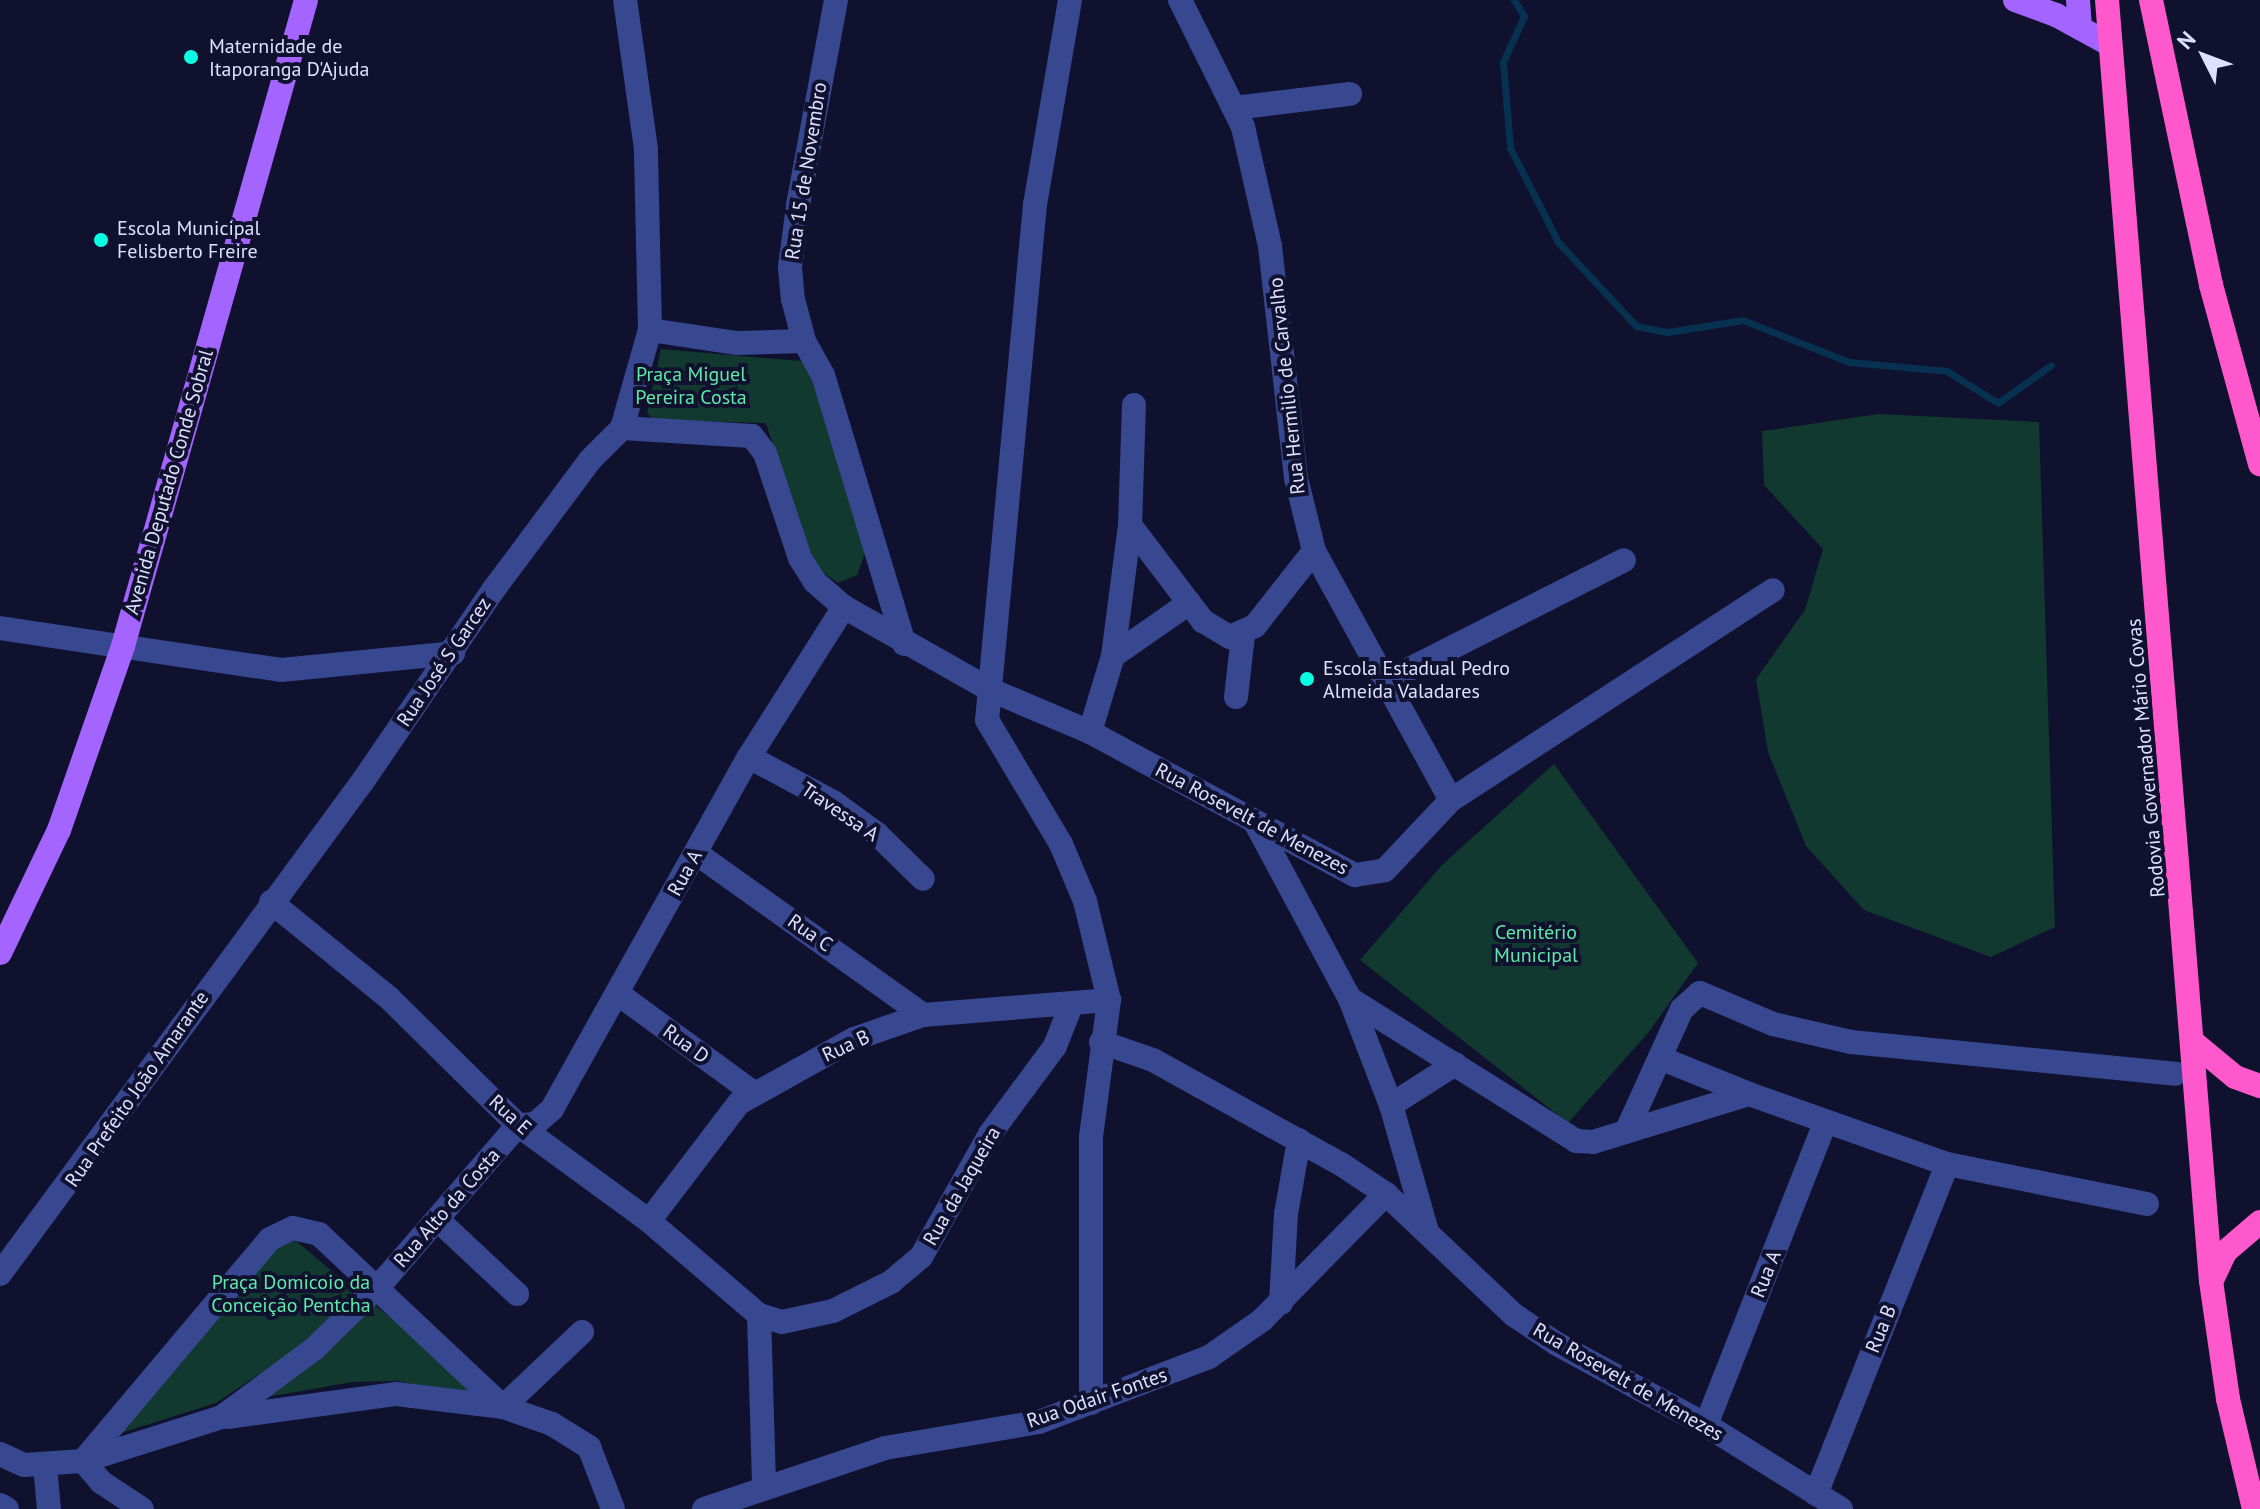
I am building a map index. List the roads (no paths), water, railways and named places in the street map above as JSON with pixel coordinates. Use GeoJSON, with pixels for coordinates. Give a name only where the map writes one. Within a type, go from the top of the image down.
{"type":"FeatureCollection","features":[{"type":"Feature","properties":{"kind":"highway","name":"Rodovia Governador Mário Covas"},"geometry":{"type":"LineString","coordinates":[[2107,0],[2211,1281],[2228,1399],[2254,1509]]}},
{"type":"Feature","properties":{"kind":"highway"},"geometry":{"type":"LineString","coordinates":[[2151,0],[2211,285],[2260,464]]}},
{"type":"Feature","properties":{"kind":"highway"},"geometry":{"type":"LineString","coordinates":[[2194,1043],[2235,1077],[2260,1086]]}},
{"type":"Feature","properties":{"kind":"highway"},"geometry":{"type":"LineString","coordinates":[[2211,1281],[2225,1252],[2260,1222]]}},
{"type":"Feature","properties":{"kind":"main road","name":"Avenida Deputado Conde Sobral"},"geometry":{"type":"LineString","coordinates":[[0,953],[59,830],[123,646],[306,0]]}},
{"type":"Feature","properties":{"kind":"main road"},"geometry":{"type":"LineString","coordinates":[[2015,0],[2109,44]]}},
{"type":"Feature","properties":{"kind":"main road"},"geometry":{"type":"LineString","coordinates":[[2078,0],[2080,28]]}},
{"type":"Feature","properties":{"kind":"street"},"geometry":{"type":"LineString","coordinates":[[625,0],[646,149],[650,330],[622,428],[752,436],[765,453],[800,558],[815,582],[844,607],[904,644]]}},
{"type":"Feature","properties":{"kind":"street","name":"Rua 15 de Novembro"},"geometry":{"type":"LineString","coordinates":[[804,341],[790,267],[836,0]]}},
{"type":"Feature","properties":{"kind":"street"},"geometry":{"type":"LineString","coordinates":[[1070,0],[1035,204],[987,720],[1061,844],[1085,901],[1109,1000],[1101,1042],[1091,1136],[1091,1403]]}},
{"type":"Feature","properties":{"kind":"street","name":"Rua Hermilio de Carvalho"},"geometry":{"type":"LineString","coordinates":[[1180,0],[1234,108],[1270,246],[1296,478],[1314,551],[1451,800]]}},
{"type":"Feature","properties":{"kind":"street"},"geometry":{"type":"LineString","coordinates":[[1234,108],[1350,94]]}},
{"type":"Feature","properties":{"kind":"street"},"geometry":{"type":"LineString","coordinates":[[650,330],[737,343],[804,341],[823,375],[904,644]]}},
{"type":"Feature","properties":{"kind":"street"},"geometry":{"type":"LineString","coordinates":[[1090,732],[1113,656],[1130,525],[1134,405]]}},
{"type":"Feature","properties":{"kind":"street","name":"Rua José S Garcez"},"geometry":{"type":"LineString","coordinates":[[271,902],[453,653],[555,506],[622,428]]}},
{"type":"Feature","properties":{"kind":"street"},"geometry":{"type":"LineString","coordinates":[[1130,525],[1189,603],[1217,632],[1243,636]]}},
{"type":"Feature","properties":{"kind":"street"},"geometry":{"type":"LineString","coordinates":[[1236,697],[1243,636],[1314,551]]}},
{"type":"Feature","properties":{"kind":"street"},"geometry":{"type":"LineString","coordinates":[[1384,682],[1624,560]]}},
{"type":"Feature","properties":{"kind":"street","name":"Rua Rosevelt de Menezes"},"geometry":{"type":"LineString","coordinates":[[904,644],[991,690],[1090,732],[1338,869],[1370,875],[1385,870],[1451,800],[1773,590]]}},
{"type":"Feature","properties":{"kind":"street"},"geometry":{"type":"LineString","coordinates":[[1113,656],[1189,603]]}},
{"type":"Feature","properties":{"kind":"street","name":"Rua A"},"geometry":{"type":"LineString","coordinates":[[518,1125],[535,1124],[552,1109],[749,757],[844,607]]}},
{"type":"Feature","properties":{"kind":"street"},"geometry":{"type":"LineString","coordinates":[[0,628],[281,670],[453,653]]}},
{"type":"Feature","properties":{"kind":"street","name":"Travessa A"},"geometry":{"type":"LineString","coordinates":[[749,757],[833,802],[877,834],[923,879]]}},
{"type":"Feature","properties":{"kind":"street"},"geometry":{"type":"LineString","coordinates":[[1254,820],[1350,999],[1391,1105],[1427,1231]]}},
{"type":"Feature","properties":{"kind":"street","name":"Rua C"},"geometry":{"type":"LineString","coordinates":[[696,853],[923,1015]]}},
{"type":"Feature","properties":{"kind":"street","name":"Rua E"},"geometry":{"type":"LineString","coordinates":[[271,902],[389,998],[518,1125],[649,1221],[759,1315]]}},
{"type":"Feature","properties":{"kind":"street","name":"Rua Prefeito João Amarante"},"geometry":{"type":"LineString","coordinates":[[0,1274],[78,1175],[271,902]]}},
{"type":"Feature","properties":{"kind":"street","name":"Rua D"},"geometry":{"type":"LineString","coordinates":[[617,993],[755,1094]]}},
{"type":"Feature","properties":{"kind":"street"},"geometry":{"type":"LineString","coordinates":[[1627,1130],[1682,1009],[1700,993],[1773,1024],[1851,1042],[2175,1074]]}},
{"type":"Feature","properties":{"kind":"street"},"geometry":{"type":"LineString","coordinates":[[1350,999],[1455,1064],[1558,1134],[1593,1142],[1749,1094]]}},
{"type":"Feature","properties":{"kind":"street","name":"Rua B"},"geometry":{"type":"LineString","coordinates":[[649,1221],[739,1103],[854,1039],[923,1015],[1109,1000]]}},
{"type":"Feature","properties":{"kind":"street","name":"Rua da Jaqueira"},"geometry":{"type":"LineString","coordinates":[[759,1315],[800,1322],[833,1311],[911,1268],[990,1134],[1055,1046],[1072,1003]]}},
{"type":"Feature","properties":{"kind":"street","name":"Rua Rosevelt de Menezes"},"geometry":{"type":"LineString","coordinates":[[1101,1042],[1153,1060],[1299,1140],[1386,1194],[1525,1322],[1706,1425],[1841,1509]]}},
{"type":"Feature","properties":{"kind":"street"},"geometry":{"type":"LineString","coordinates":[[1660,1058],[1825,1123],[1947,1164],[2147,1204]]}},
{"type":"Feature","properties":{"kind":"street"},"geometry":{"type":"LineString","coordinates":[[1391,1105],[1455,1064]]}},
{"type":"Feature","properties":{"kind":"street","name":"Rua A"},"geometry":{"type":"LineString","coordinates":[[1706,1425],[1825,1123]]}},
{"type":"Feature","properties":{"kind":"street","name":"Rua Alto da Costa"},"geometry":{"type":"LineString","coordinates":[[374,1290],[439,1221],[518,1125]]}},
{"type":"Feature","properties":{"kind":"street"},"geometry":{"type":"LineString","coordinates":[[1281,1303],[1286,1214],[1299,1140]]}},
{"type":"Feature","properties":{"kind":"street","name":"Rua B"},"geometry":{"type":"LineString","coordinates":[[1816,1494],[1947,1164]]}},
{"type":"Feature","properties":{"kind":"street","name":"Rua Odair Fontes"},"geometry":{"type":"LineString","coordinates":[[704,1509],[885,1448],[1039,1422],[1209,1357],[1237,1342],[1281,1303],[1386,1194]]}},
{"type":"Feature","properties":{"kind":"street"},"geometry":{"type":"LineString","coordinates":[[439,1221],[517,1294]]}},
{"type":"Feature","properties":{"kind":"street"},"geometry":{"type":"LineString","coordinates":[[83,1461],[279,1231],[307,1228],[319,1234],[374,1290],[503,1407]]}},
{"type":"Feature","properties":{"kind":"street"},"geometry":{"type":"LineString","coordinates":[[222,1417],[314,1349],[374,1290]]}},
{"type":"Feature","properties":{"kind":"street"},"geometry":{"type":"LineString","coordinates":[[759,1315],[764,1487]]}},
{"type":"Feature","properties":{"kind":"street"},"geometry":{"type":"LineString","coordinates":[[503,1407],[582,1332]]}},
{"type":"Feature","properties":{"kind":"street"},"geometry":{"type":"LineString","coordinates":[[0,1454],[24,1465],[45,1466],[83,1461],[222,1417],[396,1394],[503,1407],[552,1424],[589,1447],[613,1509]]}},
{"type":"Feature","properties":{"kind":"street"},"geometry":{"type":"LineString","coordinates":[[83,1461],[101,1482],[142,1509]]}},
{"type":"Feature","properties":{"kind":"street"},"geometry":{"type":"LineString","coordinates":[[45,1466],[49,1509]]}},
{"type":"Feature","properties":{"kind":"street"},"geometry":{"type":"LineString","coordinates":[[0,1505],[7,1509]]}},
{"type":"Feature","properties":{"kind":"waterway"},"geometry":{"type":"LineString","coordinates":[[1514,0],[1524,16],[1503,62],[1510,148],[1558,242],[1636,326],[1668,332],[1743,320],[1849,362],[1947,371],[1998,403],[2051,365]]}},
{"type":"Feature","properties":{"kind":"place","name":"Maternidade de Itaporanga D'Ajuda"},"geometry":{"type":"Point","coordinates":[191,57]}},
{"type":"Feature","properties":{"kind":"place","name":"Escola Municipal Felisberto Freire"},"geometry":{"type":"Point","coordinates":[101,240]}},
{"type":"Feature","properties":{"kind":"place","name":"Escola Estadual Pedro Almeida Valadares"},"geometry":{"type":"Point","coordinates":[1307,679]}},
{"type":"Feature","properties":{"kind":"park label","name":"Praça Miguel Pereira Costa"},"geometry":{"type":"Point","coordinates":[691,386]}},
{"type":"Feature","properties":{"kind":"park label","name":"Cemitério Municipal"},"geometry":{"type":"Point","coordinates":[1536,944]}},
{"type":"Feature","properties":{"kind":"park label","name":"Praça Domicoio da Conceição Pentcha"},"geometry":{"type":"Point","coordinates":[291,1294]}}]}
